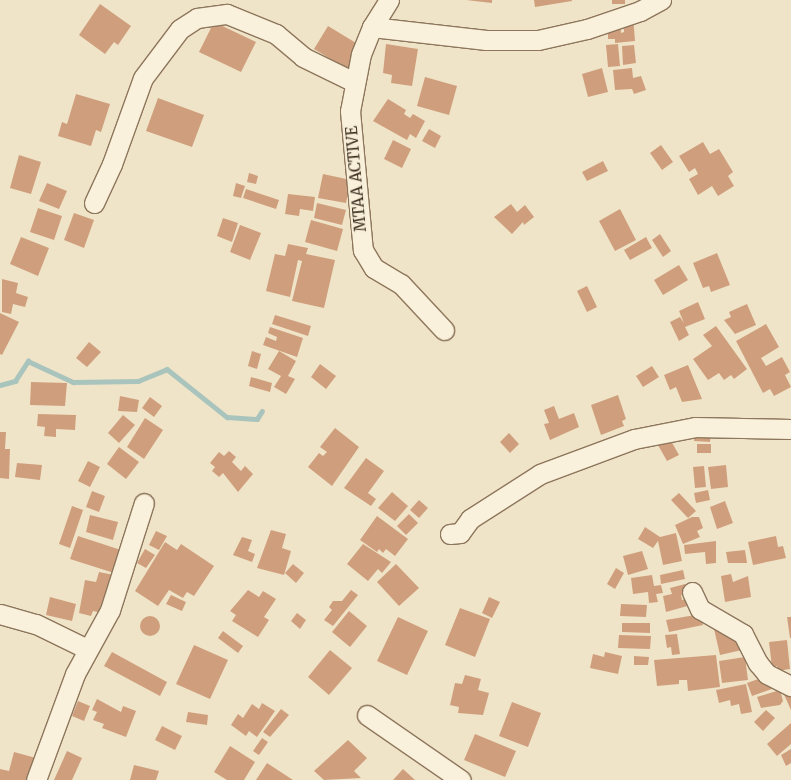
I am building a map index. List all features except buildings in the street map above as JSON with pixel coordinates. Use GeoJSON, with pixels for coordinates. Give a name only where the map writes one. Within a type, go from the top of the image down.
{"type":"FeatureCollection","features":[{"type":"Feature","properties":{"kind":"street","name":"MTAA ACTIVE"},"geometry":{"type":"LineString","coordinates":[[390,0],[372,27],[354,82],[350,111],[363,250],[374,268],[401,284],[444,330]]}},
{"type":"Feature","properties":{"kind":"street"},"geometry":{"type":"LineString","coordinates":[[372,27],[486,40],[538,40],[587,29],[640,11],[661,0]]}},
{"type":"Feature","properties":{"kind":"street"},"geometry":{"type":"LineString","coordinates":[[94,203],[112,164],[143,78],[180,29],[197,18],[227,14],[276,34],[303,56],[354,82]]}},
{"type":"Feature","properties":{"kind":"street"},"geometry":{"type":"LineString","coordinates":[[450,534],[460,534],[470,519],[540,474],[634,439],[696,427],[791,429]]}},
{"type":"Feature","properties":{"kind":"street"},"geometry":{"type":"LineString","coordinates":[[36,780],[54,728],[87,649],[110,610],[144,503]]}},
{"type":"Feature","properties":{"kind":"street"},"geometry":{"type":"LineString","coordinates":[[692,592],[694,602],[700,609],[743,634],[758,663],[768,674],[791,686]]}},
{"type":"Feature","properties":{"kind":"street"},"geometry":{"type":"LineString","coordinates":[[0,614],[36,624],[87,649]]}},
{"type":"Feature","properties":{"kind":"street"},"geometry":{"type":"LineString","coordinates":[[367,714],[461,780]]}},
{"type":"Feature","properties":{"kind":"waterway"},"geometry":{"type":"LineString","coordinates":[[0,385],[15,381],[28,361],[73,382],[138,381],[167,369],[227,417],[257,419],[262,411]]}}]}
